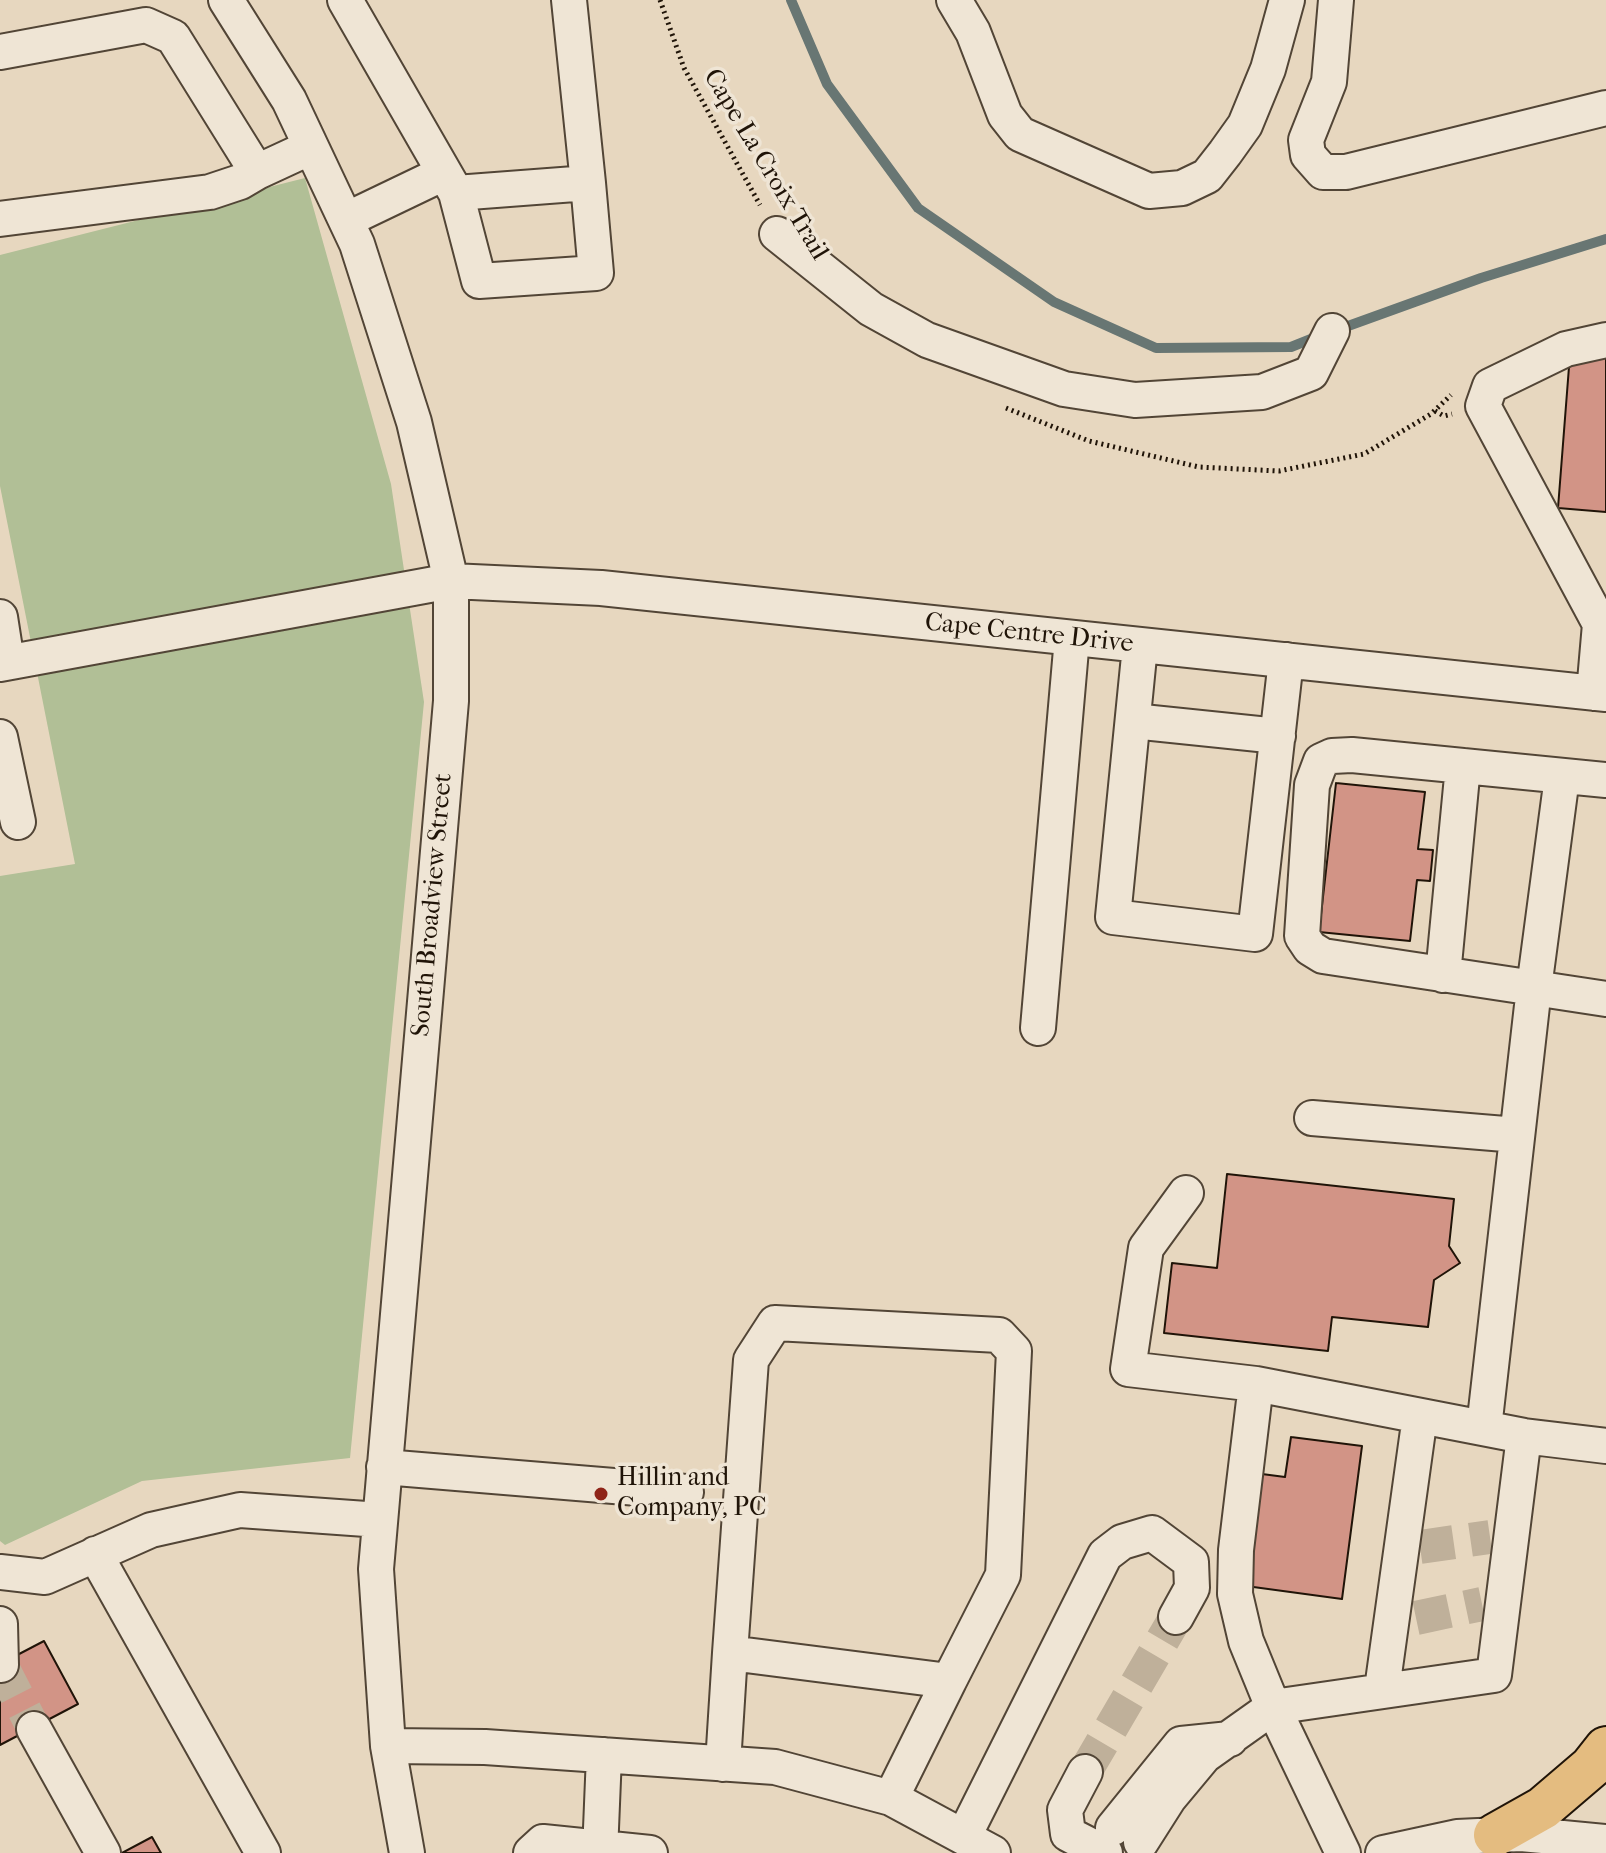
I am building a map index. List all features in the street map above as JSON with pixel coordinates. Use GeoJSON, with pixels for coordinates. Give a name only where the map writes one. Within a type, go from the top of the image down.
{"type":"FeatureCollection","features":[{"type":"Feature","properties":{"kind":"main road"},"geometry":{"type":"LineString","coordinates":[[1512,1844],[1543,1808],[1591,1767],[1606,1748]]}},
{"type":"Feature","properties":{"kind":"street","name":"South Broadview Street"},"geometry":{"type":"LineString","coordinates":[[226,0],[289,100],[357,244],[414,422],[451,581],[451,701],[376,1569],[388,1746],[407,1853]]}},
{"type":"Feature","properties":{"kind":"street"},"geometry":{"type":"LineString","coordinates":[[345,0],[450,183],[479,281],[596,273],[569,0]]}},
{"type":"Feature","properties":{"kind":"street"},"geometry":{"type":"LineString","coordinates":[[954,0],[973,32],[1005,115],[1020,134],[1149,191],[1182,188],[1207,176],[1225,153],[1245,125],[1268,69],[1287,0]]}},
{"type":"Feature","properties":{"kind":"street"},"geometry":{"type":"LineString","coordinates":[[1336,0],[1329,82],[1306,140],[1308,155],[1323,172],[1346,172],[1606,108]]}},
{"type":"Feature","properties":{"kind":"street"},"geometry":{"type":"LineString","coordinates":[[0,52],[146,25],[173,37],[257,172]]}},
{"type":"Feature","properties":{"kind":"street"},"geometry":{"type":"LineString","coordinates":[[0,219],[210,192],[240,182],[311,147]]}},
{"type":"Feature","properties":{"kind":"street"},"geometry":{"type":"LineString","coordinates":[[346,220],[450,183],[588,183]]}},
{"type":"Feature","properties":{"kind":"street"},"geometry":{"type":"LineString","coordinates":[[777,234],[871,309],[927,340],[1080,392],[1135,400],[1262,392],[1311,373],[1332,331]]}},
{"type":"Feature","properties":{"kind":"street"},"geometry":{"type":"LineString","coordinates":[[1600,693],[1603,621],[1483,406],[1490,386],[1566,349],[1606,340]]}},
{"type":"Feature","properties":{"kind":"street","name":"Cape Centre Drive"},"geometry":{"type":"LineString","coordinates":[[4,663],[451,581],[601,588],[1600,693]]}},
{"type":"Feature","properties":{"kind":"street"},"geometry":{"type":"LineString","coordinates":[[0,617],[4,663]]}},
{"type":"Feature","properties":{"kind":"street"},"geometry":{"type":"LineString","coordinates":[[1038,1028],[1072,638]]}},
{"type":"Feature","properties":{"kind":"street"},"geometry":{"type":"LineString","coordinates":[[1140,646],[1113,917],[1255,934],[1286,660]]}},
{"type":"Feature","properties":{"kind":"street"},"geometry":{"type":"LineString","coordinates":[[1133,721],[1278,736]]}},
{"type":"Feature","properties":{"kind":"street"},"geometry":{"type":"LineString","coordinates":[[0,737],[18,822]]}},
{"type":"Feature","properties":{"kind":"street"},"geometry":{"type":"LineString","coordinates":[[1606,780],[1332,756],[1321,761],[1312,785],[1302,936],[1310,948],[1323,956],[1606,999]]}},
{"type":"Feature","properties":{"kind":"street"},"geometry":{"type":"LineString","coordinates":[[1443,975],[1463,766]]}},
{"type":"Feature","properties":{"kind":"street"},"geometry":{"type":"LineString","coordinates":[[1484,1428],[1534,988],[1562,777]]}},
{"type":"Feature","properties":{"kind":"street"},"geometry":{"type":"LineString","coordinates":[[1312,1118],[1517,1135]]}},
{"type":"Feature","properties":{"kind":"street"},"geometry":{"type":"LineString","coordinates":[[1186,1193],[1146,1248],[1128,1369],[1256,1384],[1524,1436],[1606,1446]]}},
{"type":"Feature","properties":{"kind":"street"},"geometry":{"type":"LineString","coordinates":[[723,1764],[751,1360],[775,1323],[999,1335],[1014,1351],[1003,1575],[891,1798]]}},
{"type":"Feature","properties":{"kind":"street"},"geometry":{"type":"LineString","coordinates":[[1256,1384],[1236,1550],[1235,1594],[1246,1641],[1273,1707],[1343,1853]]}},
{"type":"Feature","properties":{"kind":"street"},"geometry":{"type":"LineString","coordinates":[[1382,1689],[1404,1620],[1420,1416]]}},
{"type":"Feature","properties":{"kind":"street"},"geometry":{"type":"LineString","coordinates":[[1085,1772],[1065,1810],[1068,1834],[1120,1844],[1169,1798],[1204,1756],[1273,1707],[1494,1675],[1493,1602],[1501,1535],[1524,1436]]}},
{"type":"Feature","properties":{"kind":"street"},"geometry":{"type":"LineString","coordinates":[[384,1467],[686,1492]]}},
{"type":"Feature","properties":{"kind":"street"},"geometry":{"type":"LineString","coordinates":[[0,1572],[45,1577],[151,1530],[240,1510],[380,1520]]}},
{"type":"Feature","properties":{"kind":"street"},"geometry":{"type":"LineString","coordinates":[[964,1836],[1105,1555],[1122,1542],[1152,1533],[1191,1562],[1192,1588],[1176,1617]]}},
{"type":"Feature","properties":{"kind":"street"},"geometry":{"type":"LineString","coordinates":[[95,1554],[263,1853]]}},
{"type":"Feature","properties":{"kind":"street"},"geometry":{"type":"LineString","coordinates":[[0,1624],[1,1665]]}},
{"type":"Feature","properties":{"kind":"street"},"geometry":{"type":"LineString","coordinates":[[730,1653],[949,1681]]}},
{"type":"Feature","properties":{"kind":"street"},"geometry":{"type":"LineString","coordinates":[[34,1729],[103,1853]]}},
{"type":"Feature","properties":{"kind":"street"},"geometry":{"type":"LineString","coordinates":[[388,1746],[485,1747],[775,1767],[891,1798],[993,1853]]}},
{"type":"Feature","properties":{"kind":"street"},"geometry":{"type":"LineString","coordinates":[[600,1850],[604,1755]]}},
{"type":"Feature","properties":{"kind":"street"},"geometry":{"type":"LineString","coordinates":[[1383,1853],[1457,1837],[1512,1844],[1606,1842]]}},
{"type":"Feature","properties":{"kind":"street"},"geometry":{"type":"LineString","coordinates":[[531,1853],[543,1842],[650,1853]]}},
{"type":"Feature","properties":{"kind":"path","name":"Cape La Croix Trail"},"geometry":{"type":"LineString","coordinates":[[660,0],[684,68],[777,234]]}},
{"type":"Feature","properties":{"kind":"path"},"geometry":{"type":"LineString","coordinates":[[997,404],[1089,441],[1185,464],[1279,471],[1364,454],[1431,414],[1453,393]]}},
{"type":"Feature","properties":{"kind":"green space"},"geometry":{"type":"Polygon","coordinates":[[[305,178],[391,484],[424,702],[350,1458],[142,1481],[5,1545],[0,1541],[0,876],[75,864],[0,486],[0,255],[305,178]]]}},
{"type":"Feature","properties":{"kind":"building"},"geometry":{"type":"Polygon","coordinates":[[[1570,354],[1606,357],[1606,512],[1558,508],[1570,354]]]}},
{"type":"Feature","properties":{"kind":"building"},"geometry":{"type":"Polygon","coordinates":[[[1336,783],[1425,792],[1418,849],[1433,850],[1430,881],[1417,880],[1410,941],[1319,932],[1336,783]]]}},
{"type":"Feature","properties":{"kind":"building"},"geometry":{"type":"Polygon","coordinates":[[[1227,1174],[1454,1199],[1449,1246],[1460,1263],[1434,1280],[1428,1327],[1332,1317],[1328,1351],[1164,1333],[1172,1263],[1217,1268],[1227,1174]]]}},
{"type":"Feature","properties":{"kind":"building"},"geometry":{"type":"Polygon","coordinates":[[[1291,1437],[1362,1446],[1342,1599],[1246,1586],[1262,1474],[1285,1477],[1291,1437]]]}},
{"type":"Feature","properties":{"kind":"building"},"geometry":{"type":"Polygon","coordinates":[[[44,1641],[78,1704],[0,1745],[0,1664],[44,1641]]]}},
{"type":"Feature","properties":{"kind":"building"},"geometry":{"type":"Polygon","coordinates":[[[152,1837],[161,1853],[122,1853],[152,1837]]]}},
{"type":"Feature","properties":{"kind":"waterway"},"geometry":{"type":"LineString","coordinates":[[791,0],[827,84],[918,208],[1054,302],[1156,348],[1291,347],[1321,335]]}},
{"type":"Feature","properties":{"kind":"waterway"},"geometry":{"type":"LineString","coordinates":[[1337,330],[1481,278],[1606,239]]}},
{"type":"Feature","properties":{"kind":"tunnel"},"geometry":{"type":"LineString","coordinates":[[1420,1547],[1490,1537]]}},
{"type":"Feature","properties":{"kind":"tunnel"},"geometry":{"type":"LineString","coordinates":[[1416,1618],[1482,1604]]}},
{"type":"Feature","properties":{"kind":"tunnel"},"geometry":{"type":"LineString","coordinates":[[1085,1772],[1176,1617]]}},
{"type":"Feature","properties":{"kind":"tunnel"},"geometry":{"type":"LineString","coordinates":[[1,1665],[34,1729]]}},
{"type":"Feature","properties":{"kind":"place","name":"Hillin and Company, PC"},"geometry":{"type":"Point","coordinates":[601,1494]}}]}
